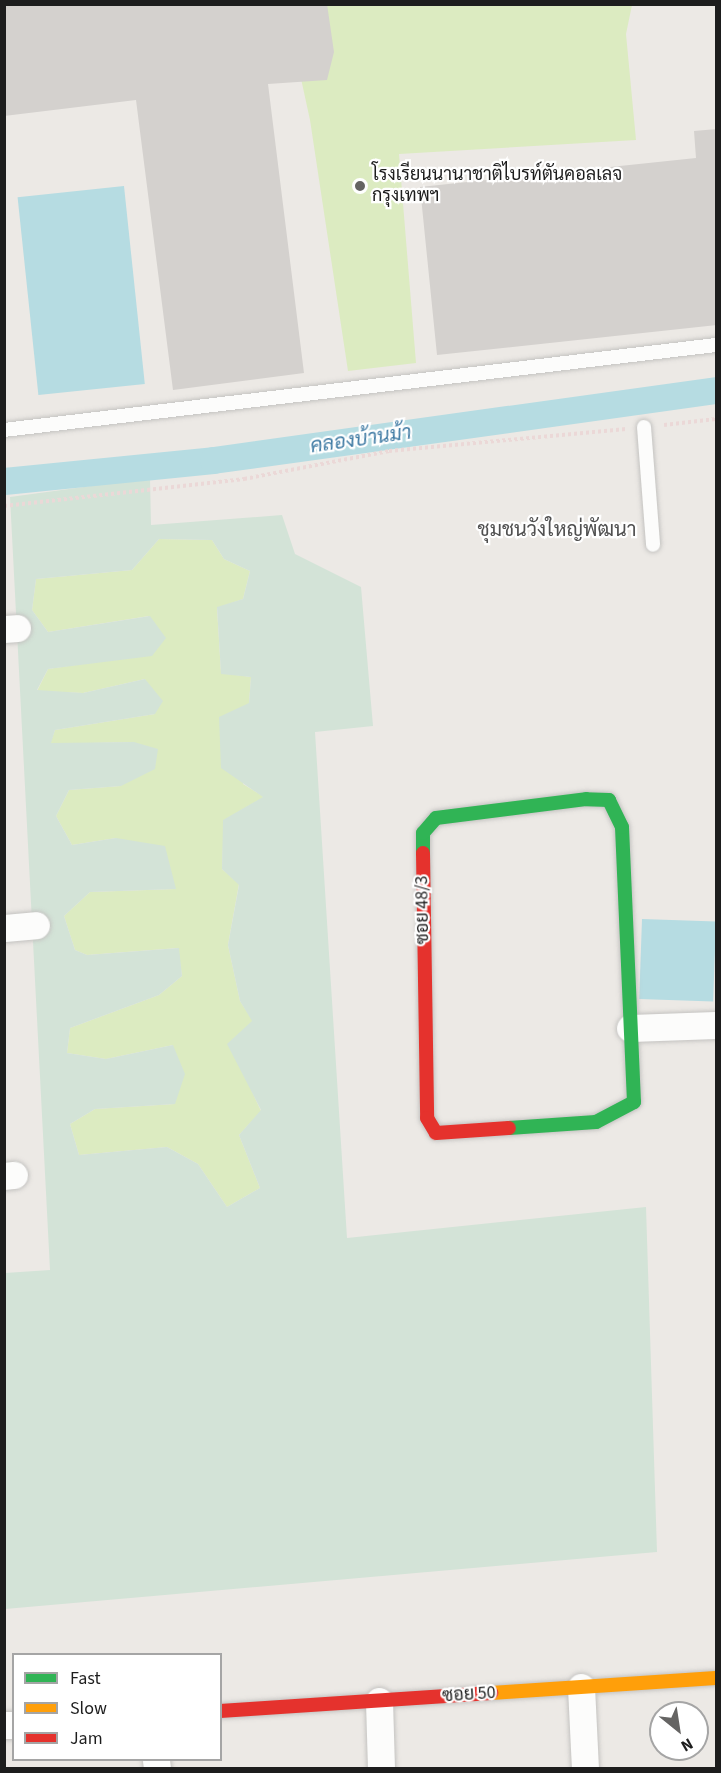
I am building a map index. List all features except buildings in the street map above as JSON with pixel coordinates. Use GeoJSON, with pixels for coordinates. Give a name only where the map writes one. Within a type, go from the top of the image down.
{"type":"FeatureCollection","features":[{"type":"Feature","properties":{"kind":"street","name":"ซอย 48/3"},"geometry":{"type":"LineString","coordinates":[[586,799],[609,800],[615,807],[622,828],[630,1028],[634,1102],[610,1119],[436,1133],[427,1118],[422,849],[428,824],[586,799]]}},
{"type":"Feature","properties":{"kind":"street"},"geometry":{"type":"LineString","coordinates":[[4,928],[36,925]]}},
{"type":"Feature","properties":{"kind":"street"},"geometry":{"type":"LineString","coordinates":[[630,1028],[717,1025]]}},
{"type":"Feature","properties":{"kind":"street","name":"ซอย 50"},"geometry":{"type":"LineString","coordinates":[[222,1711],[717,1678]]}},
{"type":"Feature","properties":{"kind":"street"},"geometry":{"type":"LineString","coordinates":[[581,1687],[585,1768]]}},
{"type":"Feature","properties":{"kind":"street"},"geometry":{"type":"LineString","coordinates":[[379,1701],[381,1768]]}},
{"type":"Feature","properties":{"kind":"lane"},"geometry":{"type":"LineString","coordinates":[[4,430],[717,345]]}},
{"type":"Feature","properties":{"kind":"lane"},"geometry":{"type":"LineString","coordinates":[[644,427],[653,545]]}},
{"type":"Feature","properties":{"kind":"path"},"geometry":{"type":"LineString","coordinates":[[4,506],[244,479],[389,451],[717,419]]}},
{"type":"Feature","properties":{"kind":"green space"},"geometry":{"type":"Polygon","coordinates":[[[285,5],[632,5],[626,34],[636,140],[399,154],[416,363],[348,371],[310,120],[285,5]]]}},
{"type":"Feature","properties":{"kind":"green space"},"geometry":{"type":"Polygon","coordinates":[[[150,478],[151,525],[282,515],[295,554],[361,587],[373,726],[315,732],[347,1238],[646,1207],[657,1552],[5,1609],[5,1273],[50,1270],[10,497],[150,478]],[[159,539],[132,570],[36,579],[32,610],[48,632],[150,616],[166,638],[152,656],[48,669],[37,690],[83,693],[145,679],[163,701],[155,714],[55,730],[51,743],[134,742],[158,749],[155,769],[121,786],[69,790],[56,816],[72,845],[116,838],[165,846],[176,889],[90,892],[64,916],[75,950],[87,955],[179,948],[182,976],[159,995],[70,1028],[67,1053],[106,1059],[173,1045],[185,1074],[175,1104],[95,1109],[70,1124],[79,1155],[167,1147],[198,1164],[227,1207],[260,1188],[239,1135],[261,1110],[227,1044],[252,1021],[240,1001],[228,945],[239,885],[222,869],[223,820],[263,797],[221,768],[219,717],[249,703],[251,677],[221,674],[217,607],[243,599],[250,571],[224,559],[212,540],[159,539]]]}},
{"type":"Feature","properties":{"kind":"green space"},"geometry":{"type":"Polygon","coordinates":[[[159,539],[212,540],[224,559],[250,571],[243,599],[217,608],[221,673],[251,677],[243,784],[264,797],[224,820],[222,869],[239,884],[228,945],[240,1001],[253,1021],[248,1083],[261,1111],[239,1135],[260,1188],[227,1207],[198,1164],[167,1147],[79,1155],[70,1124],[95,1109],[175,1104],[173,1045],[106,1059],[67,1053],[70,1028],[159,995],[182,976],[178,948],[87,955],[75,950],[64,916],[90,892],[176,889],[116,838],[72,845],[56,816],[69,790],[121,786],[134,742],[50,744],[55,730],[155,714],[145,679],[83,693],[37,691],[48,669],[96,662],[149,616],[48,632],[32,610],[36,579],[132,570],[159,539]]]}},
{"type":"Feature","properties":{"kind":"water"},"geometry":{"type":"Polygon","coordinates":[[[124,186],[145,384],[38,395],[18,197],[124,186]]]}},
{"type":"Feature","properties":{"kind":"water"},"geometry":{"type":"Polygon","coordinates":[[[642,919],[716,922],[713,1002],[639,999],[642,919]]]}},
{"type":"Feature","properties":{"kind":"waterway","name":"คลองบ้านม้า"},"geometry":{"type":"LineString","coordinates":[[4,481],[213,460],[716,390]]}},
{"type":"Feature","properties":{"kind":"traffic: fast"},"geometry":{"type":"LineString","coordinates":[[509,1128],[596,1122],[634,1102],[622,827],[609,800],[586,799]]}},
{"type":"Feature","properties":{"kind":"traffic: fast"},"geometry":{"type":"LineString","coordinates":[[423,853],[423,833],[436,818],[586,799]]}},
{"type":"Feature","properties":{"kind":"traffic: slow"},"geometry":{"type":"LineString","coordinates":[[491,1693],[716,1678]]}},
{"type":"Feature","properties":{"kind":"traffic: jam"},"geometry":{"type":"LineString","coordinates":[[423,853],[427,1118],[436,1133],[509,1128]]}},
{"type":"Feature","properties":{"kind":"traffic: jam"},"geometry":{"type":"LineString","coordinates":[[222,1711],[491,1693]]}},
{"type":"Feature","properties":{"kind":"place","name":"โรงเรียนนานาชาติไบรท์ตันคอลเลจ กรุงเทพฯ"},"geometry":{"type":"Point","coordinates":[360,186]}},
{"type":"Feature","properties":{"kind":"district","name":"ชุมชนวังใหญ่พัฒนา"},"geometry":{"type":"Point","coordinates":[557,530]}}]}
